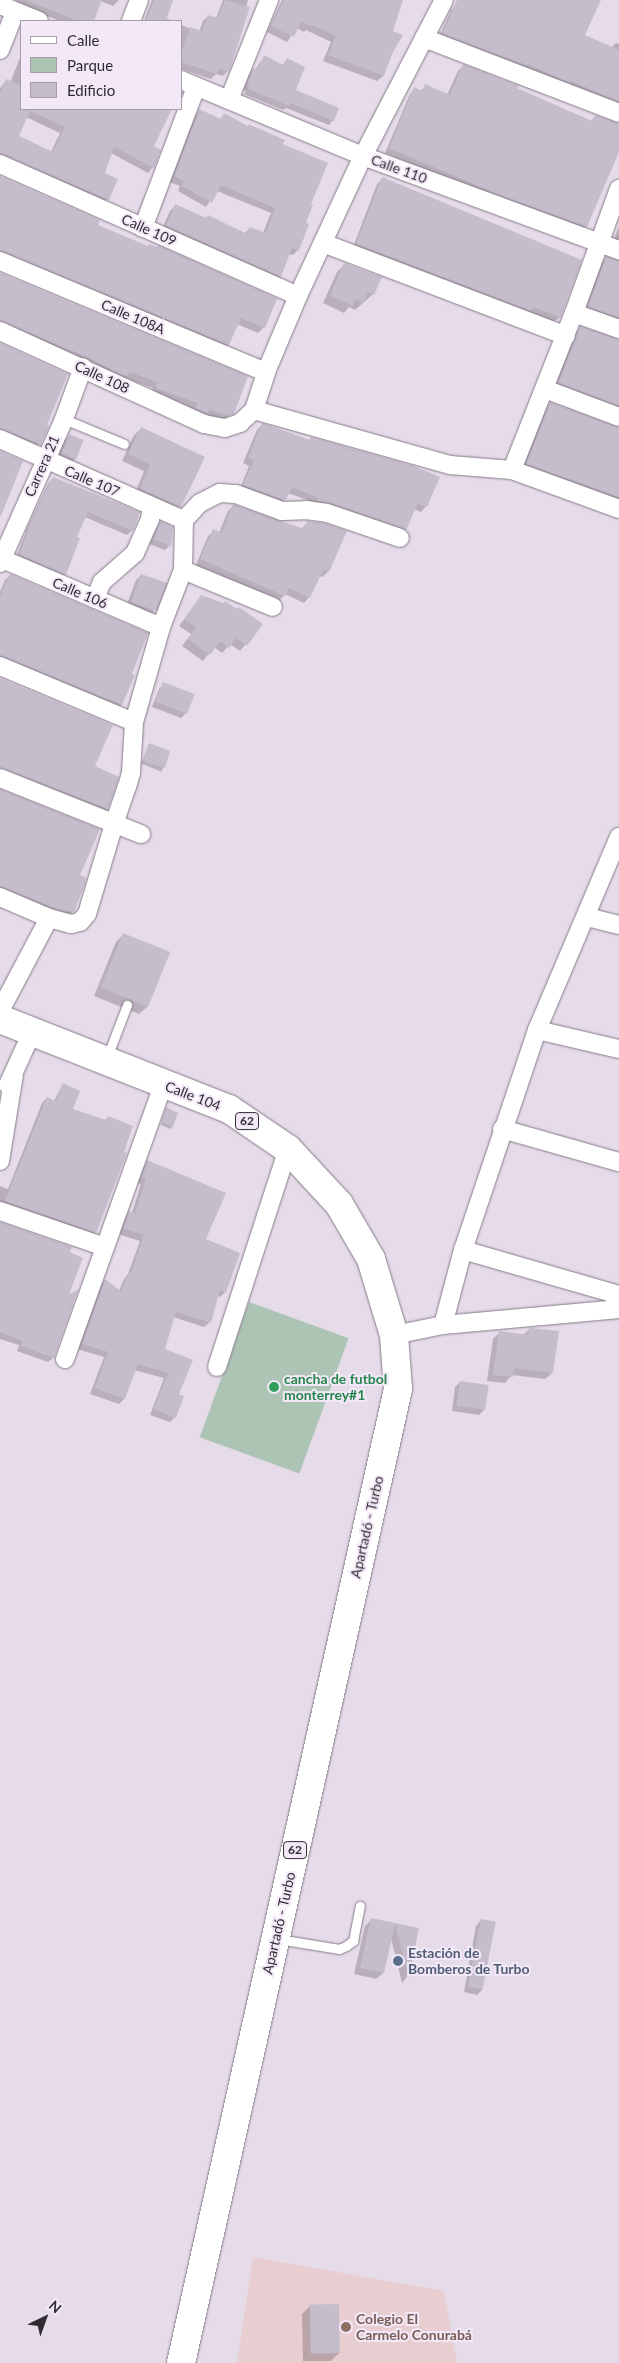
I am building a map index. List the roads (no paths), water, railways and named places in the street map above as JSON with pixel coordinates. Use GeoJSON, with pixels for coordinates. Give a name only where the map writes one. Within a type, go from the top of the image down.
{"type":"FeatureCollection","features":[{"type":"Feature","properties":{"kind":"main road","name":"Calle 104"},"geometry":{"type":"LineString","coordinates":[[0,1018],[105,1062],[229,1109],[288,1148],[339,1204],[371,1259],[394,1335]]}},
{"type":"Feature","properties":{"kind":"main road","name":"Apartadó - Turbo"},"geometry":{"type":"LineString","coordinates":[[181,2363],[398,1389],[394,1335]]}},
{"type":"Feature","properties":{"kind":"street"},"geometry":{"type":"LineString","coordinates":[[131,20],[139,0]]}},
{"type":"Feature","properties":{"kind":"street"},"geometry":{"type":"LineString","coordinates":[[229,100],[269,0]]}},
{"type":"Feature","properties":{"kind":"street"},"geometry":{"type":"LineString","coordinates":[[444,0],[363,156],[298,296],[266,372],[254,410],[450,465],[512,470],[619,509]]}},
{"type":"Feature","properties":{"kind":"street"},"geometry":{"type":"LineString","coordinates":[[0,50],[8,8],[36,20]]}},
{"type":"Feature","properties":{"kind":"street"},"geometry":{"type":"LineString","coordinates":[[424,38],[619,113]]}},
{"type":"Feature","properties":{"kind":"street"},"geometry":{"type":"LineString","coordinates":[[182,106],[189,84]]}},
{"type":"Feature","properties":{"kind":"street","name":"Calle 110"},"geometry":{"type":"LineString","coordinates":[[189,84],[363,156],[619,250]]}},
{"type":"Feature","properties":{"kind":"street"},"geometry":{"type":"LineString","coordinates":[[143,228],[181,110]]}},
{"type":"Feature","properties":{"kind":"street","name":"Calle 109"},"geometry":{"type":"LineString","coordinates":[[0,164],[298,296]]}},
{"type":"Feature","properties":{"kind":"street"},"geometry":{"type":"LineString","coordinates":[[512,470],[566,336],[619,189]]}},
{"type":"Feature","properties":{"kind":"street"},"geometry":{"type":"LineString","coordinates":[[323,243],[566,336]]}},
{"type":"Feature","properties":{"kind":"street","name":"Calle 108A"},"geometry":{"type":"LineString","coordinates":[[0,261],[266,372]]}},
{"type":"Feature","properties":{"kind":"street"},"geometry":{"type":"LineString","coordinates":[[574,313],[619,329]]}},
{"type":"Feature","properties":{"kind":"street","name":"Calle 108"},"geometry":{"type":"LineString","coordinates":[[0,331],[204,424],[225,428],[240,423],[254,410]]}},
{"type":"Feature","properties":{"kind":"street","name":"Carrera 21"},"geometry":{"type":"LineString","coordinates":[[1,560],[44,460],[64,419],[83,368]]}},
{"type":"Feature","properties":{"kind":"street"},"geometry":{"type":"LineString","coordinates":[[545,389],[619,416]]}},
{"type":"Feature","properties":{"kind":"street","name":"Calle 107"},"geometry":{"type":"LineString","coordinates":[[0,439],[184,520]]}},
{"type":"Feature","properties":{"kind":"street"},"geometry":{"type":"LineString","coordinates":[[0,897],[49,918],[71,924],[80,922],[87,914],[131,773],[134,722],[161,627],[183,570],[184,520],[200,503],[220,493],[236,494],[282,511],[306,510],[327,513],[400,538]]}},
{"type":"Feature","properties":{"kind":"street"},"geometry":{"type":"LineString","coordinates":[[94,598],[102,582],[136,553],[150,519],[152,507]]}},
{"type":"Feature","properties":{"kind":"street","name":"Calle 106"},"geometry":{"type":"LineString","coordinates":[[1,560],[161,627]]}},
{"type":"Feature","properties":{"kind":"street"},"geometry":{"type":"LineString","coordinates":[[183,570],[273,607]]}},
{"type":"Feature","properties":{"kind":"street"},"geometry":{"type":"LineString","coordinates":[[0,666],[134,722]]}},
{"type":"Feature","properties":{"kind":"street"},"geometry":{"type":"LineString","coordinates":[[0,778],[140,834]]}},
{"type":"Feature","properties":{"kind":"street"},"geometry":{"type":"LineString","coordinates":[[443,1325],[463,1250],[502,1129],[537,1030],[587,917],[619,837]]}},
{"type":"Feature","properties":{"kind":"street"},"geometry":{"type":"LineString","coordinates":[[587,917],[619,925]]}},
{"type":"Feature","properties":{"kind":"street"},"geometry":{"type":"LineString","coordinates":[[0,1011],[49,918]]}},
{"type":"Feature","properties":{"kind":"street"},"geometry":{"type":"LineString","coordinates":[[537,1030],[619,1048]]}},
{"type":"Feature","properties":{"kind":"street"},"geometry":{"type":"LineString","coordinates":[[0,1099],[14,1075],[32,1032]]}},
{"type":"Feature","properties":{"kind":"street"},"geometry":{"type":"LineString","coordinates":[[0,1161],[14,1075]]}},
{"type":"Feature","properties":{"kind":"street"},"geometry":{"type":"LineString","coordinates":[[65,1359],[163,1085]]}},
{"type":"Feature","properties":{"kind":"street"},"geometry":{"type":"LineString","coordinates":[[502,1129],[619,1162]]}},
{"type":"Feature","properties":{"kind":"street"},"geometry":{"type":"LineString","coordinates":[[218,1367],[288,1148]]}},
{"type":"Feature","properties":{"kind":"street"},"geometry":{"type":"LineString","coordinates":[[0,1211],[105,1246]]}},
{"type":"Feature","properties":{"kind":"street"},"geometry":{"type":"LineString","coordinates":[[463,1250],[619,1296]]}},
{"type":"Feature","properties":{"kind":"street"},"geometry":{"type":"LineString","coordinates":[[394,1335],[443,1325],[619,1309]]}},
{"type":"Feature","properties":{"kind":"lane"},"geometry":{"type":"LineString","coordinates":[[64,419],[124,444]]}},
{"type":"Feature","properties":{"kind":"lane"},"geometry":{"type":"LineString","coordinates":[[105,1062],[127,1006]]}},
{"type":"Feature","properties":{"kind":"lane"},"geometry":{"type":"LineString","coordinates":[[276,1938],[340,1949],[353,1941],[360,1906]]}},
{"type":"Feature","properties":{"kind":"place","name":"cancha de futbol monterrey#1"},"geometry":{"type":"Point","coordinates":[274,1387]}},
{"type":"Feature","properties":{"kind":"place","name":"Estación de Bomberos de Turbo"},"geometry":{"type":"Point","coordinates":[398,1961]}},
{"type":"Feature","properties":{"kind":"place","name":"Colegio El Carmelo Conurabá"},"geometry":{"type":"Point","coordinates":[346,2327]}}]}
